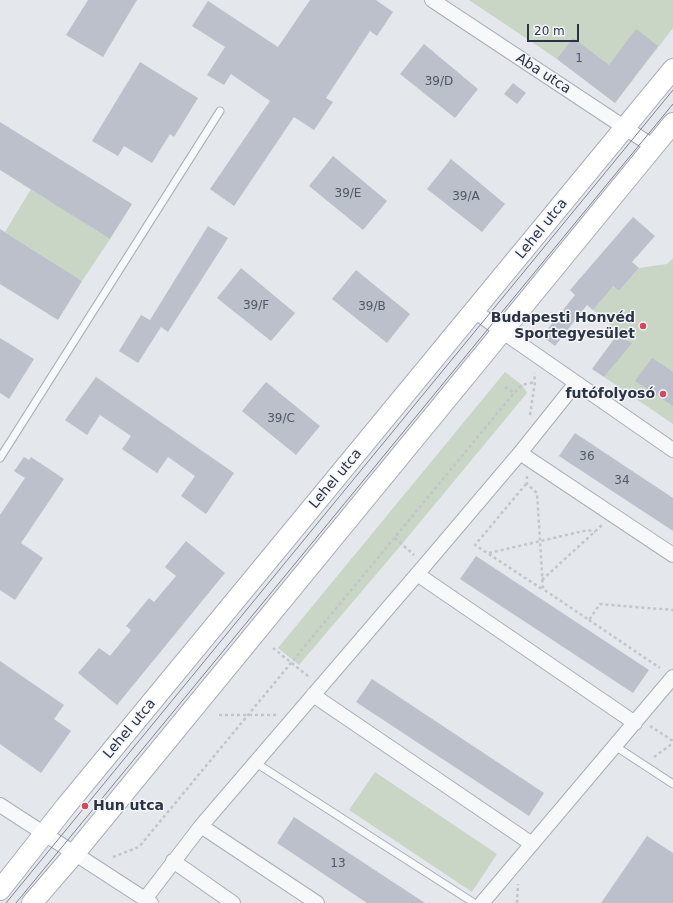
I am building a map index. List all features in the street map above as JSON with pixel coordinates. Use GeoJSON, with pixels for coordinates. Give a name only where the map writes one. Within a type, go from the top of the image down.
{"type":"FeatureCollection","features":[{"type":"Feature","properties":{"kind":"main road","name":"Lehel utca"},"geometry":{"type":"LineString","coordinates":[[0,890],[66,806],[673,69]]}},
{"type":"Feature","properties":{"kind":"main road"},"geometry":{"type":"LineString","coordinates":[[32,903],[75,853],[673,123]]}},
{"type":"Feature","properties":{"kind":"street","name":"Aba utca"},"geometry":{"type":"LineString","coordinates":[[432,0],[654,147]]}},
{"type":"Feature","properties":{"kind":"street"},"geometry":{"type":"LineString","coordinates":[[475,311],[673,450]]}},
{"type":"Feature","properties":{"kind":"street"},"geometry":{"type":"LineString","coordinates":[[0,805],[148,901],[173,861],[201,826],[421,570],[524,456],[529,441],[576,383]]}},
{"type":"Feature","properties":{"kind":"street"},"geometry":{"type":"LineString","coordinates":[[524,456],[673,555]]}},
{"type":"Feature","properties":{"kind":"street"},"geometry":{"type":"LineString","coordinates":[[421,570],[637,720]]}},
{"type":"Feature","properties":{"kind":"street"},"geometry":{"type":"LineString","coordinates":[[482,903],[673,677]]}},
{"type":"Feature","properties":{"kind":"street"},"geometry":{"type":"LineString","coordinates":[[317,691],[532,844]]}},
{"type":"Feature","properties":{"kind":"street"},"geometry":{"type":"LineString","coordinates":[[201,826],[317,903]]}},
{"type":"Feature","properties":{"kind":"street"},"geometry":{"type":"LineString","coordinates":[[173,861],[233,903]]}},
{"type":"Feature","properties":{"kind":"lane"},"geometry":{"type":"LineString","coordinates":[[0,458],[220,112]]}},
{"type":"Feature","properties":{"kind":"lane"},"geometry":{"type":"LineString","coordinates":[[615,746],[673,784]]}},
{"type":"Feature","properties":{"kind":"lane"},"geometry":{"type":"LineString","coordinates":[[256,762],[474,903]]}},
{"type":"Feature","properties":{"kind":"path"},"geometry":{"type":"LineString","coordinates":[[529,441],[529,417],[535,382],[534,373]]}},
{"type":"Feature","properties":{"kind":"path"},"geometry":{"type":"LineString","coordinates":[[114,858],[139,847],[514,393],[522,385],[535,382]]}},
{"type":"Feature","properties":{"kind":"path"},"geometry":{"type":"LineString","coordinates":[[505,387],[514,393]]}},
{"type":"Feature","properties":{"kind":"path"},"geometry":{"type":"LineString","coordinates":[[524,456],[527,484],[537,493],[543,589]]}},
{"type":"Feature","properties":{"kind":"path"},"geometry":{"type":"LineString","coordinates":[[527,484],[475,545],[660,668]]}},
{"type":"Feature","properties":{"kind":"path"},"geometry":{"type":"LineString","coordinates":[[542,580],[613,515]]}},
{"type":"Feature","properties":{"kind":"path"},"geometry":{"type":"LineString","coordinates":[[488,553],[588,530],[595,532]]}},
{"type":"Feature","properties":{"kind":"path"},"geometry":{"type":"LineString","coordinates":[[395,538],[421,570]]}},
{"type":"Feature","properties":{"kind":"path"},"geometry":{"type":"LineString","coordinates":[[589,620],[600,604],[673,610]]}},
{"type":"Feature","properties":{"kind":"path"},"geometry":{"type":"LineString","coordinates":[[273,648],[292,663],[317,691]]}},
{"type":"Feature","properties":{"kind":"path"},"geometry":{"type":"LineString","coordinates":[[219,715],[296,715]]}},
{"type":"Feature","properties":{"kind":"path"},"geometry":{"type":"LineString","coordinates":[[637,720],[673,742],[643,764]]}},
{"type":"Feature","properties":{"kind":"green space"},"geometry":{"type":"Polygon","coordinates":[[[469,0],[673,0],[673,28],[615,103],[557,59],[469,0]]]}},
{"type":"Feature","properties":{"kind":"green space"},"geometry":{"type":"Polygon","coordinates":[[[31,189],[110,239],[82,281],[5,232],[31,189]]]}},
{"type":"Feature","properties":{"kind":"green space","name":"Budapesti Honvéd Sportegyesület"},"geometry":{"type":"Polygon","coordinates":[[[673,258],[673,424],[604,377],[631,343],[593,310],[609,283],[619,291],[639,268],[667,264],[673,258]]]}},
{"type":"Feature","properties":{"kind":"green space"},"geometry":{"type":"Polygon","coordinates":[[[505,372],[522,385],[527,393],[402,544],[299,665],[278,648],[505,372]]]}},
{"type":"Feature","properties":{"kind":"green space"},"geometry":{"type":"Polygon","coordinates":[[[375,772],[497,854],[472,892],[349,810],[375,772]]]}},
{"type":"Feature","properties":{"kind":"building"},"geometry":{"type":"Polygon","coordinates":[[[88,0],[137,0],[103,57],[66,35],[88,0]]]}},
{"type":"Feature","properties":{"kind":"building"},"geometry":{"type":"Polygon","coordinates":[[[310,0],[376,0],[393,12],[377,36],[370,31],[326,98],[333,102],[314,130],[294,117],[234,206],[210,189],[270,101],[231,74],[224,85],[207,75],[225,47],[192,26],[208,1],[278,47],[310,0]]]}},
{"type":"Feature","properties":{"kind":"building"},"geometry":{"type":"Polygon","coordinates":[[[636,29],[658,46],[615,103],[557,59],[573,38],[609,65],[636,29]]]}},
{"type":"Feature","properties":{"kind":"building"},"geometry":{"type":"Polygon","coordinates":[[[424,44],[478,89],[455,118],[400,74],[424,44]]]}},
{"type":"Feature","properties":{"kind":"building"},"geometry":{"type":"Polygon","coordinates":[[[140,62],[198,98],[174,137],[170,134],[152,163],[124,146],[118,156],[92,141],[140,62]]]}},
{"type":"Feature","properties":{"kind":"building"},"geometry":{"type":"Polygon","coordinates":[[[513,83],[526,93],[517,104],[504,94],[513,83]]]}},
{"type":"Feature","properties":{"kind":"building"},"geometry":{"type":"Polygon","coordinates":[[[0,122],[132,204],[110,239],[0,170],[0,122]]]}},
{"type":"Feature","properties":{"kind":"building"},"geometry":{"type":"Polygon","coordinates":[[[333,156],[387,201],[363,230],[309,186],[333,156]]]}},
{"type":"Feature","properties":{"kind":"building"},"geometry":{"type":"Polygon","coordinates":[[[451,159],[505,204],[482,232],[427,189],[451,159]]]}},
{"type":"Feature","properties":{"kind":"building"},"geometry":{"type":"Polygon","coordinates":[[[633,217],[655,236],[632,262],[639,268],[619,291],[613,286],[593,310],[587,305],[555,346],[542,336],[575,295],[570,290],[633,217]]]}},
{"type":"Feature","properties":{"kind":"building"},"geometry":{"type":"Polygon","coordinates":[[[208,226],[228,238],[168,332],[161,327],[138,363],[119,351],[141,315],[150,320],[208,226]]]}},
{"type":"Feature","properties":{"kind":"building"},"geometry":{"type":"Polygon","coordinates":[[[0,229],[82,281],[58,320],[0,284],[0,229]]]}},
{"type":"Feature","properties":{"kind":"building"},"geometry":{"type":"Polygon","coordinates":[[[241,268],[295,313],[271,341],[217,298],[241,268]]]}},
{"type":"Feature","properties":{"kind":"building"},"geometry":{"type":"Polygon","coordinates":[[[356,270],[410,314],[387,343],[332,299],[356,270]]]}},
{"type":"Feature","properties":{"kind":"building"},"geometry":{"type":"Polygon","coordinates":[[[617,335],[632,343],[604,377],[592,369],[617,335]]]}},
{"type":"Feature","properties":{"kind":"building"},"geometry":{"type":"Polygon","coordinates":[[[0,338],[34,359],[9,399],[0,393],[0,338]]]}},
{"type":"Feature","properties":{"kind":"building","name":"futófolyosó"},"geometry":{"type":"Polygon","coordinates":[[[652,358],[673,372],[673,406],[635,381],[652,358]]]}},
{"type":"Feature","properties":{"kind":"building"},"geometry":{"type":"Polygon","coordinates":[[[96,377],[234,473],[206,514],[181,496],[195,476],[168,457],[157,473],[122,449],[131,436],[100,415],[87,435],[65,420],[96,377]]]}},
{"type":"Feature","properties":{"kind":"building"},"geometry":{"type":"Polygon","coordinates":[[[266,382],[320,426],[296,455],[242,411],[266,382]]]}},
{"type":"Feature","properties":{"kind":"building"},"geometry":{"type":"Polygon","coordinates":[[[575,433],[673,498],[673,531],[559,456],[575,433]]]}},
{"type":"Feature","properties":{"kind":"building"},"geometry":{"type":"Polygon","coordinates":[[[24,457],[29,460],[31,457],[64,479],[21,543],[43,558],[15,600],[0,590],[0,515],[25,478],[14,471],[24,457]]]}},
{"type":"Feature","properties":{"kind":"building"},"geometry":{"type":"Polygon","coordinates":[[[186,541],[225,573],[117,705],[78,673],[99,648],[110,656],[131,630],[126,626],[149,598],[154,602],[176,576],[165,567],[186,541]]]}},
{"type":"Feature","properties":{"kind":"building"},"geometry":{"type":"Polygon","coordinates":[[[476,556],[649,670],[633,693],[460,579],[476,556]]]}},
{"type":"Feature","properties":{"kind":"building"},"geometry":{"type":"Polygon","coordinates":[[[0,661],[64,705],[54,719],[71,731],[41,773],[0,744],[0,661]]]}},
{"type":"Feature","properties":{"kind":"building"},"geometry":{"type":"Polygon","coordinates":[[[372,679],[544,793],[529,816],[356,702],[372,679]]]}},
{"type":"Feature","properties":{"kind":"building"},"geometry":{"type":"Polygon","coordinates":[[[294,817],[425,903],[367,903],[277,843],[294,817]]]}},
{"type":"Feature","properties":{"kind":"building"},"geometry":{"type":"Polygon","coordinates":[[[647,836],[673,853],[673,903],[601,903],[647,836]]]}},
{"type":"Feature","properties":{"kind":"tram line"},"geometry":{"type":"LineString","coordinates":[[6,903],[673,90]]}},
{"type":"Feature","properties":{"kind":"tram line"},"geometry":{"type":"LineString","coordinates":[[16,903],[673,104]]}},
{"type":"Feature","properties":{"kind":"place","name":"Budapesti Honvéd Sportegyesület"},"geometry":{"type":"Point","coordinates":[643,326]}},
{"type":"Feature","properties":{"kind":"place","name":"futófolyosó"},"geometry":{"type":"Point","coordinates":[663,394]}},
{"type":"Feature","properties":{"kind":"place","name":"Hun utca"},"geometry":{"type":"Point","coordinates":[85,806]}}]}
